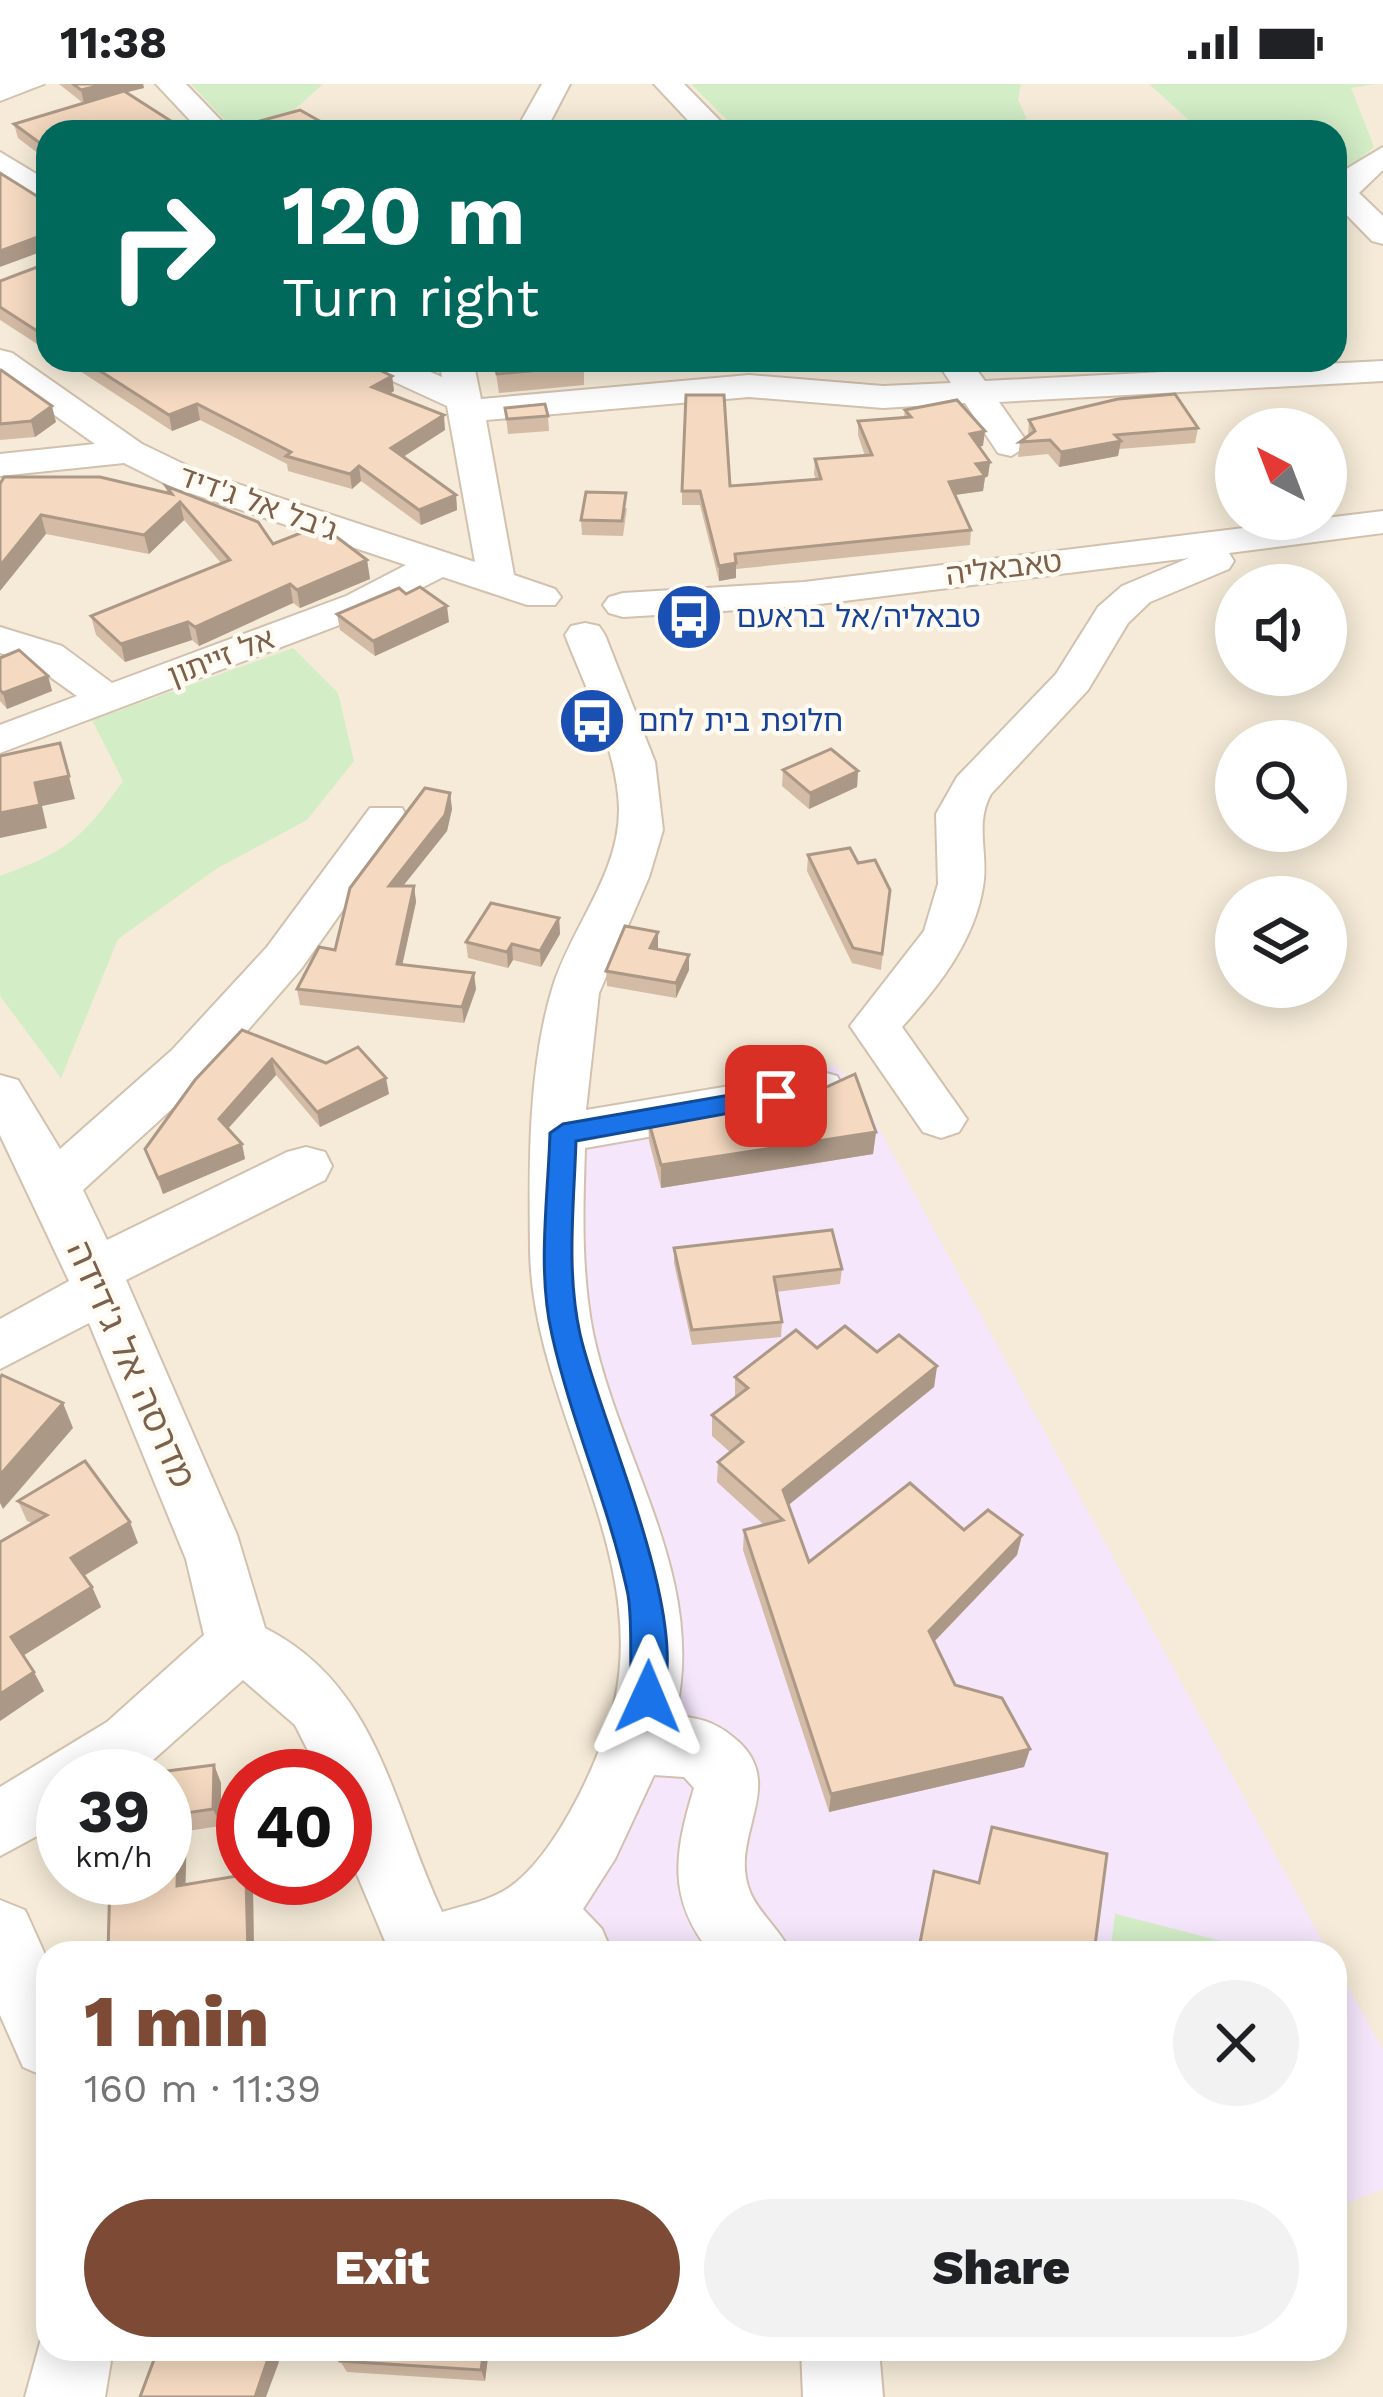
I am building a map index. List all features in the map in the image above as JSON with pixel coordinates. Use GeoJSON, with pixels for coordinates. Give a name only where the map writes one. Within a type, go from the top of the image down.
{"type":"FeatureCollection","features":[{"type":"Feature","properties":{"kind":"street"},"geometry":{"type":"LineString","coordinates":[[0,92],[30,84]]}},
{"type":"Feature","properties":{"kind":"street"},"geometry":{"type":"LineString","coordinates":[[170,84],[206,120]]}},
{"type":"Feature","properties":{"kind":"street"},"geometry":{"type":"LineString","coordinates":[[536,120],[556,84]]}},
{"type":"Feature","properties":{"kind":"street"},"geometry":{"type":"LineString","coordinates":[[668,84],[704,120]]}},
{"type":"Feature","properties":{"kind":"street"},"geometry":{"type":"LineString","coordinates":[[1347,185],[1383,156]]}},
{"type":"Feature","properties":{"kind":"street"},"geometry":{"type":"LineString","coordinates":[[0,161],[36,186]]}},
{"type":"Feature","properties":{"kind":"street"},"geometry":{"type":"LineString","coordinates":[[1347,198],[1383,234]]}},
{"type":"Feature","properties":{"kind":"street","name":"ג'בל אל ג'דיד"},"geometry":{"type":"LineString","coordinates":[[0,360],[129,452],[267,510],[494,583],[582,601]]}},
{"type":"Feature","properties":{"kind":"street"},"geometry":{"type":"LineString","coordinates":[[398,372],[463,405],[749,386],[884,397],[1383,371]]}},
{"type":"Feature","properties":{"kind":"street"},"geometry":{"type":"LineString","coordinates":[[458,372],[494,551],[494,583]]}},
{"type":"Feature","properties":{"kind":"street"},"geometry":{"type":"LineString","coordinates":[[960,372],[1011,445]]}},
{"type":"Feature","properties":{"kind":"street"},"geometry":{"type":"LineString","coordinates":[[0,465],[129,452]]}},
{"type":"Feature","properties":{"kind":"street","name":"טאבאליה"},"geometry":{"type":"LineString","coordinates":[[582,601],[781,596],[1383,522]]}},
{"type":"Feature","properties":{"kind":"street"},"geometry":{"type":"LineString","coordinates":[[941,1119],[875,1027],[916,981],[947,932],[961,884],[958,814],[973,787],[1073,681],[1112,616],[1136,594],[1232,553],[1234,541]]}},
{"type":"Feature","properties":{"kind":"street","name":"אל זייתון"},"geometry":{"type":"LineString","coordinates":[[0,740],[360,604],[437,565]]}},
{"type":"Feature","properties":{"kind":"street"},"geometry":{"type":"LineString","coordinates":[[494,1941],[557,1931],[585,1844],[614,1792],[648,1697],[651,1649],[630,1539],[566,1334],[559,1285],[563,1133],[575,993],[624,875],[641,810],[626,738],[582,601]]}},
{"type":"Feature","properties":{"kind":"street"},"geometry":{"type":"LineString","coordinates":[[0,639],[47,655],[107,699]]}},
{"type":"Feature","properties":{"kind":"street"},"geometry":{"type":"LineString","coordinates":[[52,1187],[190,1063],[284,958],[386,818]]}},
{"type":"Feature","properties":{"kind":"street"},"geometry":{"type":"LineString","coordinates":[[563,1133],[819,1089]]}},
{"type":"Feature","properties":{"kind":"street","name":"מדרסה אל ג'דידה"},"geometry":{"type":"LineString","coordinates":[[0,1093],[52,1187],[223,1564],[237,1645]]}},
{"type":"Feature","properties":{"kind":"street"},"geometry":{"type":"LineString","coordinates":[[0,1346],[96,1281],[306,1166]]}},
{"type":"Feature","properties":{"kind":"street"},"geometry":{"type":"LineString","coordinates":[[120,1749],[237,1645],[300,1681],[335,1723],[380,1850],[420,1941]]}},
{"type":"Feature","properties":{"kind":"street"},"geometry":{"type":"LineString","coordinates":[[632,1743],[700,1748],[730,1779],[709,1851],[719,1909],[746,1941]]}},
{"type":"Feature","properties":{"kind":"street"},"geometry":{"type":"LineString","coordinates":[[0,1824],[36,1802]]}},
{"type":"Feature","properties":{"kind":"street"},"geometry":{"type":"LineString","coordinates":[[0,1934],[36,2015]]}},
{"type":"Feature","properties":{"kind":"street"},"geometry":{"type":"LineString","coordinates":[[64,2397],[72,2361]]}},
{"type":"Feature","properties":{"kind":"street"},"geometry":{"type":"LineString","coordinates":[[841,2361],[844,2397]]}},
{"type":"Feature","properties":{"kind":"shaded area"},"geometry":{"type":"Polygon","coordinates":[[[0,84],[1383,84],[1383,2397],[0,2397],[0,84]]]}},
{"type":"Feature","properties":{"kind":"shaded area"},"geometry":{"type":"Polygon","coordinates":[[[835,1065],[859,1092],[1322,1941],[605,1941],[580,1913],[679,1686],[579,1271],[582,1120],[835,1065]]]}},
{"type":"Feature","properties":{"kind":"shaded area"},"geometry":{"type":"Polygon","coordinates":[[[1347,1985],[1383,2050],[1383,2189],[1347,2203],[1347,1985]]]}},
{"type":"Feature","properties":{"kind":"green space"},"geometry":{"type":"Polygon","coordinates":[[[191,84],[323,84],[283,120],[225,120],[191,84]]]}},
{"type":"Feature","properties":{"kind":"green space"},"geometry":{"type":"Polygon","coordinates":[[[691,84],[1021,84],[1018,100],[1027,119],[1021,120],[727,120],[691,84]]]}},
{"type":"Feature","properties":{"kind":"green space"},"geometry":{"type":"Polygon","coordinates":[[[1149,84],[1375,84],[1351,88],[1374,147],[1347,169],[1347,120],[1189,120],[1149,84]]]}},
{"type":"Feature","properties":{"kind":"green space"},"geometry":{"type":"Polygon","coordinates":[[[293,648],[338,693],[354,761],[307,820],[216,869],[118,939],[61,1078],[0,996],[0,876],[71,841],[123,781],[92,720],[293,648]]]}},
{"type":"Feature","properties":{"kind":"green space"},"geometry":{"type":"Polygon","coordinates":[[[1116,1914],[1221,1941],[1112,1941],[1116,1914]]]}},
{"type":"Feature","properties":{"kind":"building"},"geometry":{"type":"Polygon","coordinates":[[[73,84],[106,84],[81,90],[73,84]]]}},
{"type":"Feature","properties":{"kind":"building"},"geometry":{"type":"Polygon","coordinates":[[[124,91],[169,120],[36,120],[36,140],[14,124],[124,91]]]}},
{"type":"Feature","properties":{"kind":"building"},"geometry":{"type":"Polygon","coordinates":[[[300,110],[318,120],[264,120],[300,110]]]}},
{"type":"Feature","properties":{"kind":"building"},"geometry":{"type":"Polygon","coordinates":[[[0,173],[36,196],[36,238],[0,251],[0,173]]]}},
{"type":"Feature","properties":{"kind":"building"},"geometry":{"type":"Polygon","coordinates":[[[36,268],[36,330],[0,307],[0,281],[36,268]]]}},
{"type":"Feature","properties":{"kind":"building"},"geometry":{"type":"Polygon","coordinates":[[[0,370],[52,406],[31,421],[0,424],[0,370]]]}},
{"type":"Feature","properties":{"kind":"building"},"geometry":{"type":"Polygon","coordinates":[[[102,372],[384,372],[392,376],[372,387],[444,415],[391,448],[456,495],[419,510],[359,466],[350,474],[286,456],[291,452],[197,404],[169,415],[102,372]]]}},
{"type":"Feature","properties":{"kind":"building"},"geometry":{"type":"Polygon","coordinates":[[[1175,394],[1198,428],[1115,435],[1121,441],[1061,452],[1050,440],[1020,442],[1035,431],[1029,420],[1118,399],[1175,394]]]}},
{"type":"Feature","properties":{"kind":"building"},"geometry":{"type":"Polygon","coordinates":[[[686,395],[724,395],[730,486],[821,479],[815,459],[872,455],[858,421],[911,417],[905,410],[957,400],[985,431],[970,434],[990,462],[976,464],[985,476],[949,482],[971,530],[735,554],[736,563],[719,566],[700,491],[682,491],[686,395]]]}},
{"type":"Feature","properties":{"kind":"building"},"geometry":{"type":"Polygon","coordinates":[[[545,404],[548,416],[507,419],[505,408],[545,404]]]}},
{"type":"Feature","properties":{"kind":"building"},"geometry":{"type":"Polygon","coordinates":[[[4,477],[100,477],[172,494],[166,486],[258,522],[273,544],[311,529],[324,539],[334,535],[367,560],[297,590],[290,584],[195,627],[188,622],[121,644],[91,616],[230,560],[180,502],[144,535],[41,515],[0,566],[0,484],[4,477]]]}},
{"type":"Feature","properties":{"kind":"building"},"geometry":{"type":"Polygon","coordinates":[[[586,492],[626,493],[622,521],[581,520],[586,492]]]}},
{"type":"Feature","properties":{"kind":"building"},"geometry":{"type":"Polygon","coordinates":[[[420,587],[447,606],[373,641],[337,614],[399,588],[406,594],[420,587]]]}},
{"type":"Feature","properties":{"kind":"building"},"geometry":{"type":"Polygon","coordinates":[[[19,650],[48,676],[3,693],[0,658],[19,650]]]}},
{"type":"Feature","properties":{"kind":"building"},"geometry":{"type":"Polygon","coordinates":[[[60,743],[69,776],[35,783],[40,805],[0,813],[0,756],[60,743]]]}},
{"type":"Feature","properties":{"kind":"building"},"geometry":{"type":"Polygon","coordinates":[[[831,749],[858,771],[810,793],[783,770],[831,749]]]}},
{"type":"Feature","properties":{"kind":"building"},"geometry":{"type":"Polygon","coordinates":[[[425,788],[450,793],[445,815],[389,886],[414,886],[397,964],[474,973],[462,1007],[297,989],[319,947],[335,950],[350,888],[425,788]]]}},
{"type":"Feature","properties":{"kind":"building"},"geometry":{"type":"Polygon","coordinates":[[[850,848],[858,863],[875,860],[890,890],[882,954],[853,948],[808,855],[850,848]]]}},
{"type":"Feature","properties":{"kind":"building"},"geometry":{"type":"Polygon","coordinates":[[[491,903],[559,918],[540,951],[512,944],[507,952],[466,942],[491,903]]]}},
{"type":"Feature","properties":{"kind":"building"},"geometry":{"type":"Polygon","coordinates":[[[625,926],[658,932],[650,948],[689,955],[676,983],[606,971],[625,926]]]}},
{"type":"Feature","properties":{"kind":"building"},"geometry":{"type":"Polygon","coordinates":[[[242,1030],[326,1063],[358,1047],[386,1078],[317,1112],[272,1059],[219,1119],[242,1144],[158,1178],[145,1149],[195,1080],[242,1030]]]}},
{"type":"Feature","properties":{"kind":"building"},"geometry":{"type":"Polygon","coordinates":[[[855,1074],[876,1132],[661,1165],[648,1119],[822,1089],[855,1074]]]}},
{"type":"Feature","properties":{"kind":"building"},"geometry":{"type":"Polygon","coordinates":[[[832,1230],[842,1269],[774,1277],[782,1322],[692,1330],[674,1248],[832,1230]]]}},
{"type":"Feature","properties":{"kind":"building"},"geometry":{"type":"Polygon","coordinates":[[[845,1326],[877,1352],[899,1335],[937,1366],[783,1490],[809,1562],[910,1483],[964,1530],[988,1510],[1022,1535],[929,1631],[955,1685],[1002,1698],[1030,1749],[831,1794],[744,1530],[783,1520],[718,1462],[743,1442],[712,1415],[748,1388],[735,1377],[796,1330],[817,1348],[845,1326]]]}},
{"type":"Feature","properties":{"kind":"building"},"geometry":{"type":"Polygon","coordinates":[[[0,1378],[63,1403],[0,1475],[0,1378]]]}},
{"type":"Feature","properties":{"kind":"building"},"geometry":{"type":"Polygon","coordinates":[[[85,1461],[130,1522],[71,1558],[92,1587],[11,1637],[34,1672],[0,1694],[0,1542],[47,1515],[18,1501],[85,1461]]]}},
{"type":"Feature","properties":{"kind":"building"},"geometry":{"type":"Polygon","coordinates":[[[214,1765],[213,1809],[192,1812],[192,1768],[214,1765]]]}},
{"type":"Feature","properties":{"kind":"building"},"geometry":{"type":"Polygon","coordinates":[[[992,1827],[1107,1854],[1096,1941],[920,1941],[934,1871],[979,1883],[992,1827]]]}},
{"type":"Feature","properties":{"kind":"building"},"geometry":{"type":"Polygon","coordinates":[[[216,1880],[216,1905],[247,1905],[248,1941],[108,1941],[109,1905],[192,1905],[192,1884],[216,1880]]]}},
{"type":"Feature","properties":{"kind":"building"},"geometry":{"type":"Polygon","coordinates":[[[154,2361],[267,2361],[255,2397],[140,2397],[154,2361]]]}},
{"type":"Feature","properties":{"kind":"building"},"geometry":{"type":"Polygon","coordinates":[[[340,2361],[482,2361],[481,2370],[340,2361]]]}},
{"type":"Feature","properties":{"kind":"place","name":"טבאליה/אל בראעם"},"geometry":{"type":"Point","coordinates":[689,617]}},
{"type":"Feature","properties":{"kind":"place","name":"חלופת בית לחם"},"geometry":{"type":"Point","coordinates":[592,721]}},
{"type":"Feature","properties":{"kind":"route"},"geometry":{"type":"LineString","coordinates":[[648,1697],[651,1649],[644,1591],[566,1334],[558,1223],[563,1133],[776,1096]]}}]}
